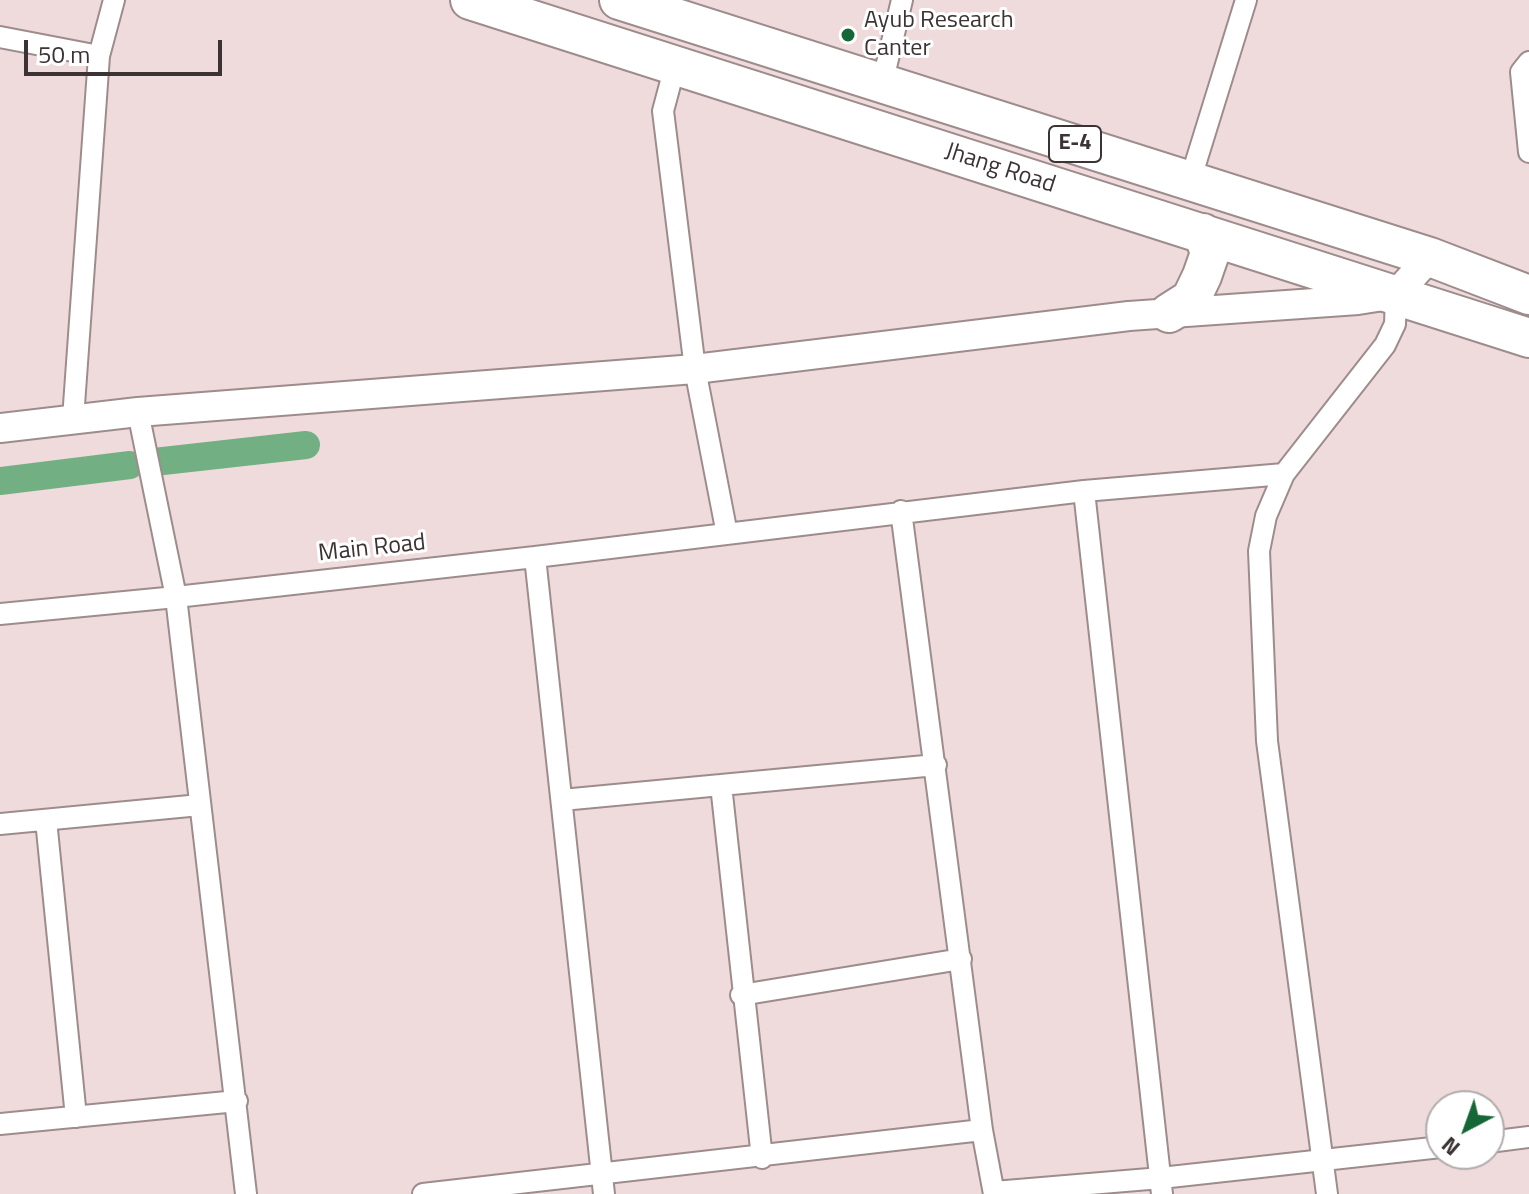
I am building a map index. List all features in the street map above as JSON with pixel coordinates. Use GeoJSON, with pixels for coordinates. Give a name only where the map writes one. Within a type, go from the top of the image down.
{"type":"FeatureCollection","features":[{"type":"Feature","properties":{"kind":"highway","name":"Jhang Road"},"geometry":{"type":"LineString","coordinates":[[470,0],[1529,338]]}},
{"type":"Feature","properties":{"kind":"highway","name":"Jhang Road"},"geometry":{"type":"LineString","coordinates":[[619,0],[1430,257],[1529,295]]}},
{"type":"Feature","properties":{"kind":"highway"},"geometry":{"type":"LineString","coordinates":[[1169,313],[1191,299],[1202,276],[1210,253],[1203,233]]}},
{"type":"Feature","properties":{"kind":"street"},"geometry":{"type":"LineString","coordinates":[[73,419],[99,56],[114,0]]}},
{"type":"Feature","properties":{"kind":"street"},"geometry":{"type":"LineString","coordinates":[[882,84],[902,0]]}},
{"type":"Feature","properties":{"kind":"street"},"geometry":{"type":"LineString","coordinates":[[1190,181],[1246,0]]}},
{"type":"Feature","properties":{"kind":"street"},"geometry":{"type":"LineString","coordinates":[[0,37],[99,56]]}},
{"type":"Feature","properties":{"kind":"street"},"geometry":{"type":"LineString","coordinates":[[1529,62],[1521,72],[1529,152]]}},
{"type":"Feature","properties":{"kind":"street"},"geometry":{"type":"LineString","coordinates":[[675,66],[663,111],[695,369],[727,534]]}},
{"type":"Feature","properties":{"kind":"street"},"geometry":{"type":"LineString","coordinates":[[1327,1194],[1267,741],[1259,551],[1266,516],[1284,474],[1385,345],[1395,324],[1396,294],[1430,257]]}},
{"type":"Feature","properties":{"kind":"street"},"geometry":{"type":"LineString","coordinates":[[0,428],[138,412],[695,369],[1169,313],[1396,294]]}},
{"type":"Feature","properties":{"kind":"street"},"geometry":{"type":"LineString","coordinates":[[138,412],[176,597],[246,1194]]}},
{"type":"Feature","properties":{"kind":"street","name":"Main Road"},"geometry":{"type":"LineString","coordinates":[[0,614],[535,557],[1084,491],[1284,474]]}},
{"type":"Feature","properties":{"kind":"street"},"geometry":{"type":"LineString","coordinates":[[1084,491],[1161,1186]]}},
{"type":"Feature","properties":{"kind":"street"},"geometry":{"type":"LineString","coordinates":[[901,511],[982,1130],[994,1193],[1161,1186],[1322,1160],[1425,1149]]}},
{"type":"Feature","properties":{"kind":"street"},"geometry":{"type":"LineString","coordinates":[[535,557],[603,1184]]}},
{"type":"Feature","properties":{"kind":"street"},"geometry":{"type":"LineString","coordinates":[[562,800],[936,765]]}},
{"type":"Feature","properties":{"kind":"street"},"geometry":{"type":"LineString","coordinates":[[721,785],[741,995],[762,1158]]}},
{"type":"Feature","properties":{"kind":"street"},"geometry":{"type":"LineString","coordinates":[[0,824],[200,805]]}},
{"type":"Feature","properties":{"kind":"street"},"geometry":{"type":"LineString","coordinates":[[46,820],[76,1117]]}},
{"type":"Feature","properties":{"kind":"street"},"geometry":{"type":"LineString","coordinates":[[741,995],[961,959]]}},
{"type":"Feature","properties":{"kind":"street"},"geometry":{"type":"LineString","coordinates":[[0,1124],[237,1101]]}},
{"type":"Feature","properties":{"kind":"street"},"geometry":{"type":"LineString","coordinates":[[423,1194],[603,1184],[762,1158],[982,1130]]}},
{"type":"Feature","properties":{"kind":"street"},"geometry":{"type":"LineString","coordinates":[[1505,1140],[1529,1137]]}},
{"type":"Feature","properties":{"kind":"waterway"},"geometry":{"type":"LineString","coordinates":[[154,462],[306,445]]}},
{"type":"Feature","properties":{"kind":"waterway"},"geometry":{"type":"LineString","coordinates":[[0,481],[130,465]]}},
{"type":"Feature","properties":{"kind":"place","name":"Ayub Research Canter"},"geometry":{"type":"Point","coordinates":[848,35]}}]}
